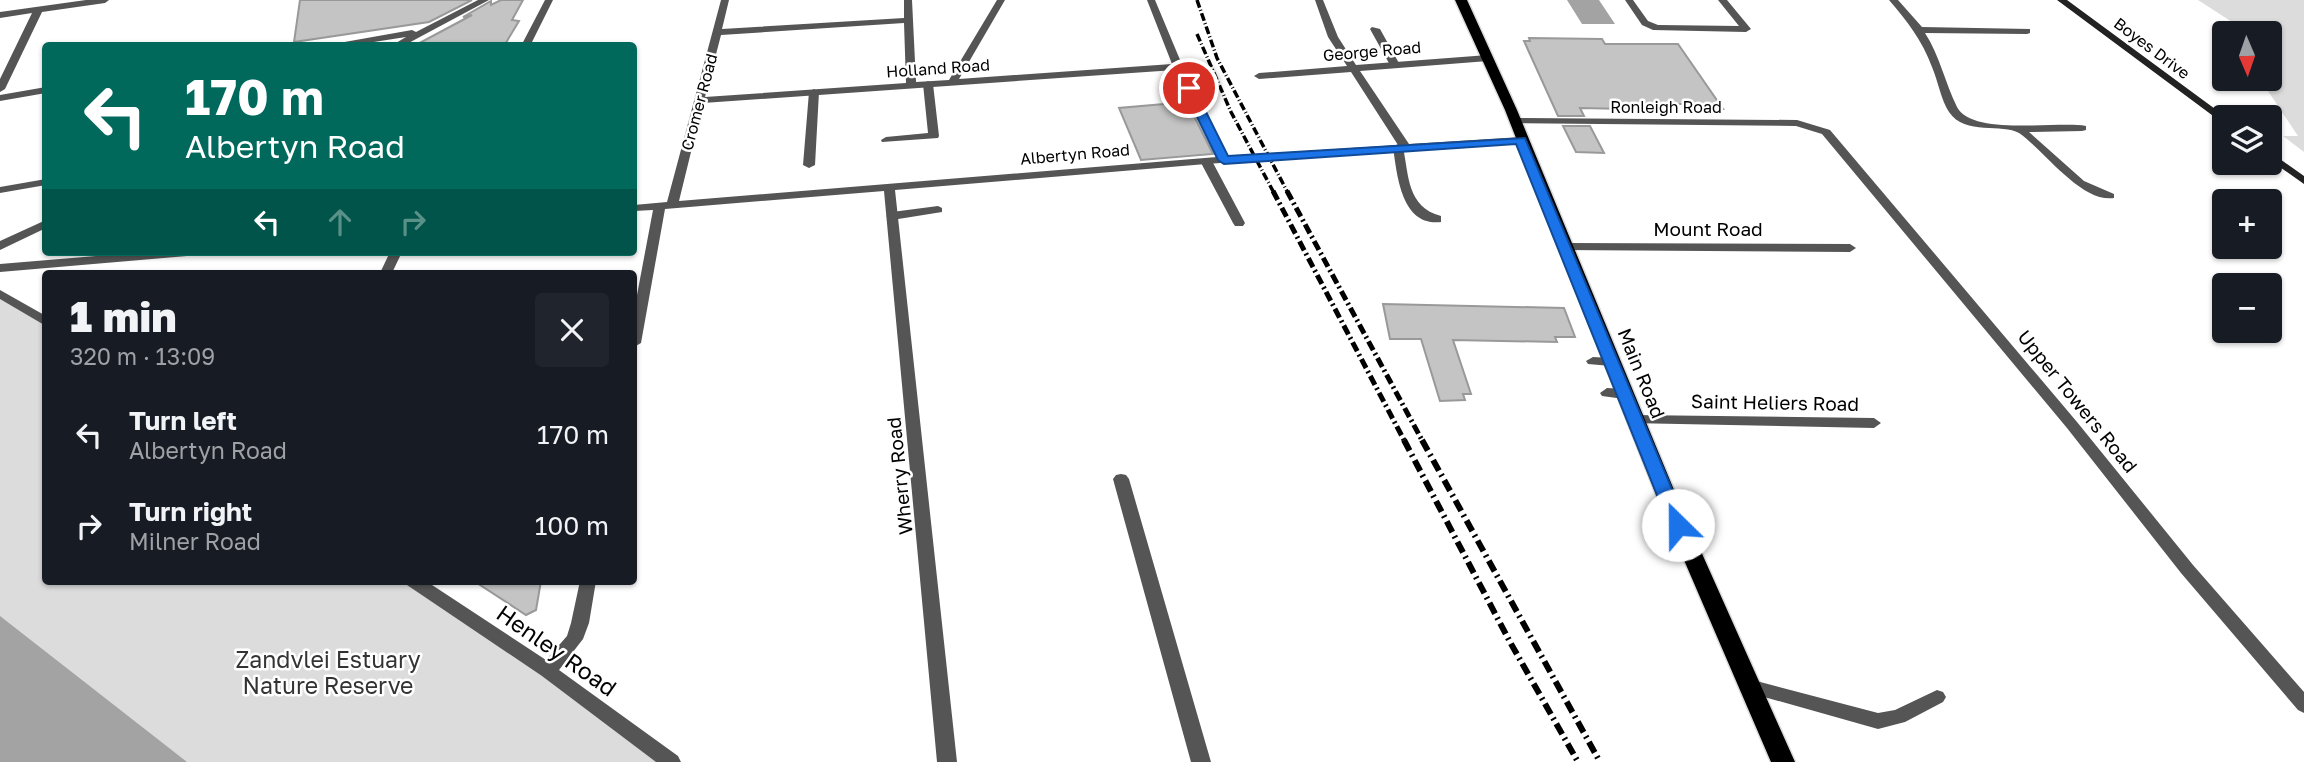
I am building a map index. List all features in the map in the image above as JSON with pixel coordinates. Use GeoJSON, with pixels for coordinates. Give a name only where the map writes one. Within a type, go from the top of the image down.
{"type":"FeatureCollection","features":[{"type":"Feature","properties":{"kind":"main road","name":"Main Road"},"geometry":{"type":"LineString","coordinates":[[1461,0],[1488,58],[1611,362],[1616,393],[1634,420],[1783,762]]}},
{"type":"Feature","properties":{"kind":"main road","name":"Boyes Drive"},"geometry":{"type":"LineString","coordinates":[[2061,0],[2212,112]]}},
{"type":"Feature","properties":{"kind":"main road"},"geometry":{"type":"LineString","coordinates":[[2282,164],[2304,181]]}},
{"type":"Feature","properties":{"kind":"street"},"geometry":{"type":"LineString","coordinates":[[0,15],[38,10],[57,4],[105,0]]}},
{"type":"Feature","properties":{"kind":"street"},"geometry":{"type":"LineString","coordinates":[[403,42],[485,0]]}},
{"type":"Feature","properties":{"kind":"street"},"geometry":{"type":"LineString","coordinates":[[527,42],[549,0]]}},
{"type":"Feature","properties":{"kind":"street","name":"Cromer Road"},"geometry":{"type":"LineString","coordinates":[[637,330],[666,205],[700,100],[725,0]]}},
{"type":"Feature","properties":{"kind":"street"},"geometry":{"type":"LineString","coordinates":[[908,0],[911,85]]}},
{"type":"Feature","properties":{"kind":"street"},"geometry":{"type":"LineString","coordinates":[[952,83],[1001,0]]}},
{"type":"Feature","properties":{"kind":"street"},"geometry":{"type":"LineString","coordinates":[[1151,0],[1178,67],[1224,160]]}},
{"type":"Feature","properties":{"kind":"street"},"geometry":{"type":"LineString","coordinates":[[1319,0],[1326,24],[1402,147],[1412,206],[1421,215],[1437,219]]}},
{"type":"Feature","properties":{"kind":"street"},"geometry":{"type":"LineString","coordinates":[[1629,0],[1645,23],[1656,28],[1746,30],[1722,0]]}},
{"type":"Feature","properties":{"kind":"street"},"geometry":{"type":"LineString","coordinates":[[1893,0],[1921,30],[1953,111],[1961,121],[1980,126],[2082,128]]}},
{"type":"Feature","properties":{"kind":"street"},"geometry":{"type":"LineString","coordinates":[[0,113],[3,94],[38,10]]}},
{"type":"Feature","properties":{"kind":"street"},"geometry":{"type":"LineString","coordinates":[[717,32],[908,20]]}},
{"type":"Feature","properties":{"kind":"street"},"geometry":{"type":"LineString","coordinates":[[1375,29],[1395,65]]}},
{"type":"Feature","properties":{"kind":"street"},"geometry":{"type":"LineString","coordinates":[[1921,30],[2027,31]]}},
{"type":"Feature","properties":{"kind":"street"},"geometry":{"type":"LineString","coordinates":[[355,42],[420,33]]}},
{"type":"Feature","properties":{"kind":"street","name":"George Road"},"geometry":{"type":"LineString","coordinates":[[1259,76],[1488,58]]}},
{"type":"Feature","properties":{"kind":"street","name":"Holland Road"},"geometry":{"type":"LineString","coordinates":[[700,100],[1178,67]]}},
{"type":"Feature","properties":{"kind":"street"},"geometry":{"type":"LineString","coordinates":[[886,140],[934,136],[928,84]]}},
{"type":"Feature","properties":{"kind":"street"},"geometry":{"type":"LineString","coordinates":[[3,94],[42,90]]}},
{"type":"Feature","properties":{"kind":"street"},"geometry":{"type":"LineString","coordinates":[[809,165],[814,92]]}},
{"type":"Feature","properties":{"kind":"street","name":"Ronleigh Road"},"geometry":{"type":"LineString","coordinates":[[1514,121],[1797,123],[1817,127]]}},
{"type":"Feature","properties":{"kind":"street","name":"Upper Towers Road"},"geometry":{"type":"LineString","coordinates":[[1817,127],[1830,134],[2188,569],[2304,705]]}},
{"type":"Feature","properties":{"kind":"street"},"geometry":{"type":"LineString","coordinates":[[2018,127],[2080,183],[2110,196]]}},
{"type":"Feature","properties":{"kind":"street","name":"Albertyn Road"},"geometry":{"type":"LineString","coordinates":[[637,208],[1206,161],[1521,140]]}},
{"type":"Feature","properties":{"kind":"street"},"geometry":{"type":"LineString","coordinates":[[1206,161],[1239,222]]}},
{"type":"Feature","properties":{"kind":"street"},"geometry":{"type":"LineString","coordinates":[[0,190],[42,183]]}},
{"type":"Feature","properties":{"kind":"street","name":"Wherry Road"},"geometry":{"type":"LineString","coordinates":[[889,186],[947,762]]}},
{"type":"Feature","properties":{"kind":"street"},"geometry":{"type":"LineString","coordinates":[[892,216],[939,210]]}},
{"type":"Feature","properties":{"kind":"street"},"geometry":{"type":"LineString","coordinates":[[0,246],[42,225]]}},
{"type":"Feature","properties":{"kind":"street","name":"Mount Road"},"geometry":{"type":"LineString","coordinates":[[1565,247],[1850,248]]}},
{"type":"Feature","properties":{"kind":"street"},"geometry":{"type":"LineString","coordinates":[[0,268],[148,256]]}},
{"type":"Feature","properties":{"kind":"street"},"geometry":{"type":"LineString","coordinates":[[0,275],[90,262]]}},
{"type":"Feature","properties":{"kind":"street"},"geometry":{"type":"LineString","coordinates":[[0,293],[42,319]]}},
{"type":"Feature","properties":{"kind":"street"},"geometry":{"type":"LineString","coordinates":[[1593,361],[1611,362]]}},
{"type":"Feature","properties":{"kind":"street","name":"Saint Heliers Road"},"geometry":{"type":"LineString","coordinates":[[1634,420],[1874,423]]}},
{"type":"Feature","properties":{"kind":"street"},"geometry":{"type":"LineString","coordinates":[[1121,479],[1201,762]]}},
{"type":"Feature","properties":{"kind":"street","name":"Henley Road"},"geometry":{"type":"LineString","coordinates":[[419,585],[548,671],[671,762]]}},
{"type":"Feature","properties":{"kind":"street"},"geometry":{"type":"LineString","coordinates":[[548,671],[574,639],[587,585]]}},
{"type":"Feature","properties":{"kind":"street"},"geometry":{"type":"LineString","coordinates":[[1749,686],[1878,720],[1898,717],[1937,697]]}},
{"type":"Feature","properties":{"kind":"green space"},"geometry":{"type":"Polygon","coordinates":[[[2198,0],[2304,0],[2304,152],[2283,136],[2298,136],[2282,112],[2282,105],[2277,105],[2268,91],[2282,91],[2282,21],[2230,21],[2198,0]]]}},
{"type":"Feature","properties":{"kind":"green space","name":"Zandvlei Estuary Nature Reserve"},"geometry":{"type":"Polygon","coordinates":[[[0,294],[42,320],[42,585],[419,585],[671,762],[0,762],[0,294]]]}},
{"type":"Feature","properties":{"kind":"shaded area"},"geometry":{"type":"Polygon","coordinates":[[[1567,0],[1599,0],[1615,24],[1582,24],[1567,0]]]}},
{"type":"Feature","properties":{"kind":"shaded area"},"geometry":{"type":"Polygon","coordinates":[[[0,616],[187,762],[0,762],[0,616]]]}},
{"type":"Feature","properties":{"kind":"building"},"geometry":{"type":"Polygon","coordinates":[[[300,0],[472,0],[429,22],[294,42],[300,0]]]}},
{"type":"Feature","properties":{"kind":"building"},"geometry":{"type":"Polygon","coordinates":[[[501,0],[523,0],[512,20],[519,21],[506,42],[421,42],[472,15],[463,17],[491,1],[491,5],[501,0]]]}},
{"type":"Feature","properties":{"kind":"building"},"geometry":{"type":"Polygon","coordinates":[[[1529,38],[1602,39],[1605,44],[1678,44],[1723,109],[1690,108],[1688,104],[1624,104],[1626,109],[1580,108],[1584,116],[1558,116],[1524,41],[1530,41],[1529,38]]]}},
{"type":"Feature","properties":{"kind":"building"},"geometry":{"type":"Polygon","coordinates":[[[1187,102],[1213,154],[1141,160],[1119,108],[1187,102]]]}},
{"type":"Feature","properties":{"kind":"building"},"geometry":{"type":"Polygon","coordinates":[[[1563,126],[1590,126],[1604,153],[1576,152],[1563,126]]]}},
{"type":"Feature","properties":{"kind":"building"},"geometry":{"type":"Polygon","coordinates":[[[1383,304],[1564,308],[1575,337],[1555,337],[1557,342],[1453,340],[1471,394],[1463,394],[1465,400],[1440,401],[1421,339],[1390,339],[1383,304]]]}},
{"type":"Feature","properties":{"kind":"building"},"geometry":{"type":"Polygon","coordinates":[[[480,585],[540,585],[536,610],[526,615],[480,585]]]}},
{"type":"Feature","properties":{"kind":"railway"},"geometry":{"type":"LineString","coordinates":[[1197,0],[1217,58],[1288,193]]}},
{"type":"Feature","properties":{"kind":"railway"},"geometry":{"type":"LineString","coordinates":[[1197,34],[1231,112],[1274,193]]}},
{"type":"Feature","properties":{"kind":"railway"},"geometry":{"type":"LineString","coordinates":[[1273,191],[1405,442]]}},
{"type":"Feature","properties":{"kind":"railway"},"geometry":{"type":"LineString","coordinates":[[1287,191],[1423,442]]}},
{"type":"Feature","properties":{"kind":"railway"},"geometry":{"type":"LineString","coordinates":[[1404,440],[1510,642],[1578,762]]}},
{"type":"Feature","properties":{"kind":"railway"},"geometry":{"type":"LineString","coordinates":[[1422,440],[1600,762]]}},
{"type":"Feature","properties":{"kind":"route"},"geometry":{"type":"LineString","coordinates":[[1189,88],[1224,160],[1521,140],[1678,525]]}}]}
